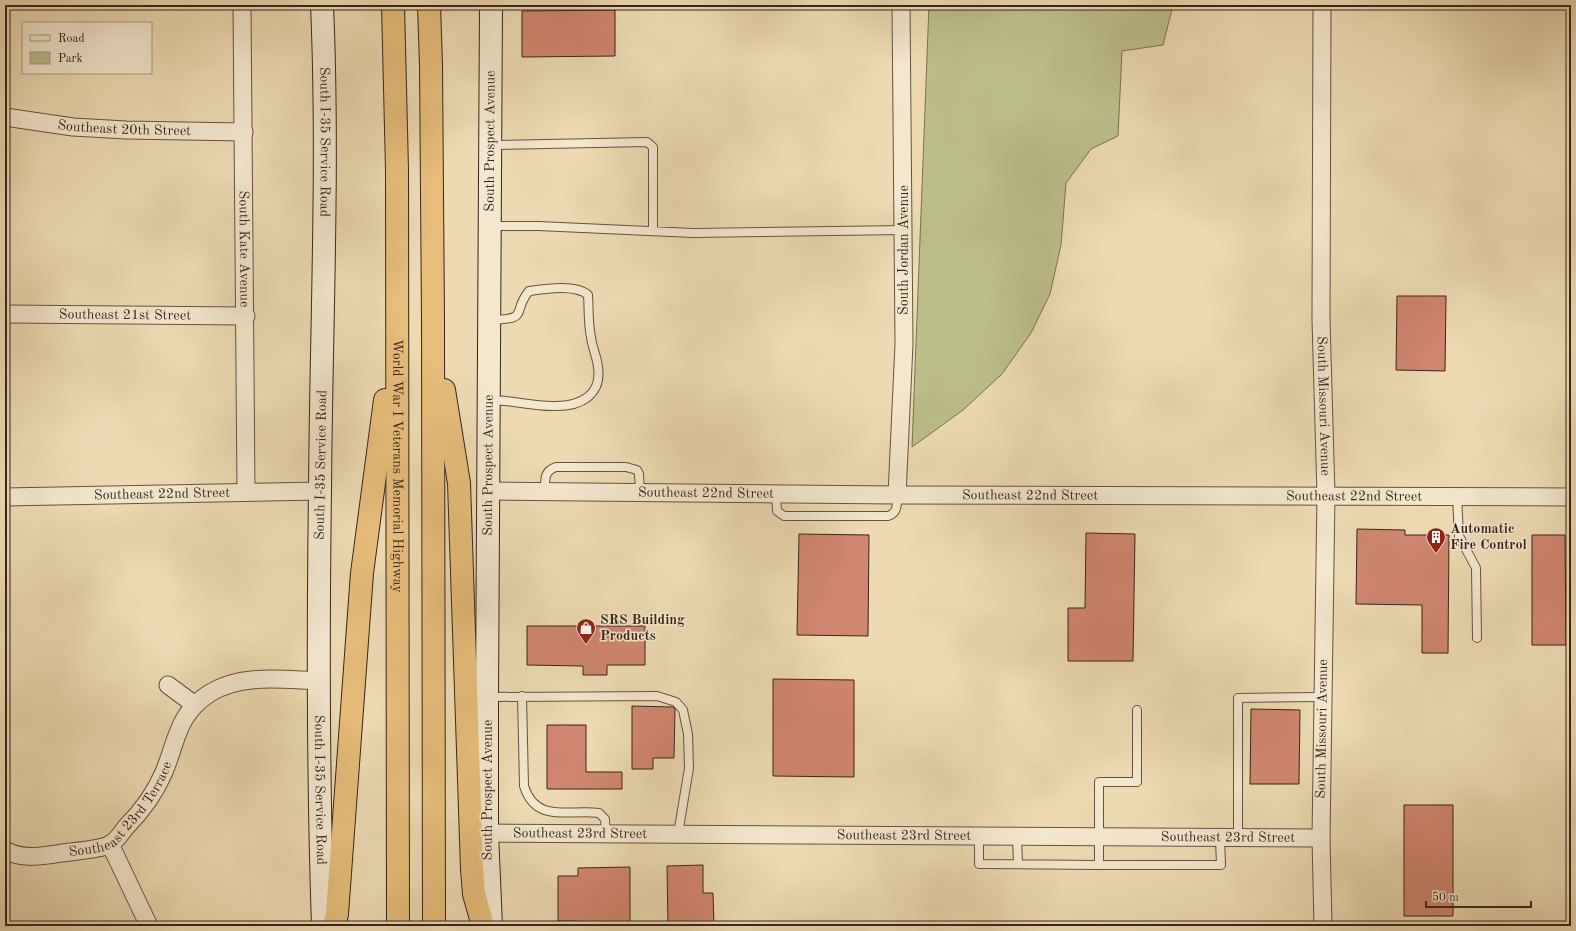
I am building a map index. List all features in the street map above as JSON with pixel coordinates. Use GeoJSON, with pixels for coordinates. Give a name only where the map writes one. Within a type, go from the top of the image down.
{"type":"FeatureCollection","features":[{"type":"Feature","properties":{"kind":"highway","name":"World War I Veterans Memorial Highway"},"geometry":{"type":"LineString","coordinates":[[393,5],[397,170],[398,926]]}},
{"type":"Feature","properties":{"kind":"highway"},"geometry":{"type":"LineString","coordinates":[[429,5],[431,65],[433,320],[434,926]]}},
{"type":"Feature","properties":{"kind":"highway"},"geometry":{"type":"LineString","coordinates":[[334,926],[337,914],[362,573],[396,315]]}},
{"type":"Feature","properties":{"kind":"highway"},"geometry":{"type":"LineString","coordinates":[[433,320],[459,483],[472,869],[474,894],[483,926]]}},
{"type":"Feature","properties":{"kind":"main road","name":"South I-35 Service Road"},"geometry":{"type":"LineString","coordinates":[[322,5],[326,152],[320,492],[320,822],[323,926]]}},
{"type":"Feature","properties":{"kind":"main road","name":"South Prospect Avenue"},"geometry":{"type":"LineString","coordinates":[[490,926],[488,697],[490,226],[493,6]]}},
{"type":"Feature","properties":{"kind":"street","name":"South Kate Avenue"},"geometry":{"type":"LineString","coordinates":[[242,5],[246,316],[246,492]]}},
{"type":"Feature","properties":{"kind":"street","name":"South Jordan Avenue"},"geometry":{"type":"LineString","coordinates":[[897,495],[904,344],[901,5]]}},
{"type":"Feature","properties":{"kind":"street","name":"South Missouri Avenue"},"geometry":{"type":"LineString","coordinates":[[1322,5],[1321,320],[1326,495],[1321,838],[1323,926]]}},
{"type":"Feature","properties":{"kind":"street","name":"Southeast 20th Street"},"geometry":{"type":"LineString","coordinates":[[5,117],[80,128],[244,132]]}},
{"type":"Feature","properties":{"kind":"street","name":"Southeast 21st Street"},"geometry":{"type":"LineString","coordinates":[[5,314],[246,316]]}},
{"type":"Feature","properties":{"kind":"street","name":"Southeast 22nd Street"},"geometry":{"type":"LineString","coordinates":[[490,491],[897,495],[1326,495],[1571,497]]}},
{"type":"Feature","properties":{"kind":"street","name":"Southeast 22nd Street"},"geometry":{"type":"LineString","coordinates":[[5,497],[320,492]]}},
{"type":"Feature","properties":{"kind":"street","name":"Southeast 23rd Terrace"},"geometry":{"type":"LineString","coordinates":[[6,856],[53,854],[110,844],[138,815],[153,794],[164,771],[182,721],[195,705],[210,693],[226,685],[251,680],[320,681]]}},
{"type":"Feature","properties":{"kind":"street"},"geometry":{"type":"LineString","coordinates":[[168,685],[195,705]]}},
{"type":"Feature","properties":{"kind":"street","name":"Southeast 23rd Street"},"geometry":{"type":"LineString","coordinates":[[488,833],[606,835],[678,834],[1321,838]]}},
{"type":"Feature","properties":{"kind":"street"},"geometry":{"type":"LineString","coordinates":[[110,844],[149,926]]}},
{"type":"Feature","properties":{"kind":"lane"},"geometry":{"type":"LineString","coordinates":[[491,145],[647,142],[653,147],[653,231]]}},
{"type":"Feature","properties":{"kind":"lane"},"geometry":{"type":"LineString","coordinates":[[490,226],[538,226],[709,233],[904,230]]}},
{"type":"Feature","properties":{"kind":"lane"},"geometry":{"type":"LineString","coordinates":[[490,320],[508,320],[516,317],[525,296],[529,291],[576,289],[585,292],[588,295],[590,337],[598,368],[596,386],[590,397],[574,405],[556,406],[506,400],[490,400]]}},
{"type":"Feature","properties":{"kind":"lane"},"geometry":{"type":"LineString","coordinates":[[545,491],[545,475],[548,471],[556,467],[611,467],[637,470],[639,474],[640,492]]}},
{"type":"Feature","properties":{"kind":"lane"},"geometry":{"type":"LineString","coordinates":[[776,493],[777,511],[784,516],[888,516],[892,515],[896,510],[897,495]]}},
{"type":"Feature","properties":{"kind":"lane"},"geometry":{"type":"LineString","coordinates":[[1456,496],[1459,536],[1476,568],[1477,638]]}},
{"type":"Feature","properties":{"kind":"lane"},"geometry":{"type":"LineString","coordinates":[[522,696],[524,786],[527,797],[536,806],[549,812],[599,813],[605,819],[606,835]]}},
{"type":"Feature","properties":{"kind":"lane"},"geometry":{"type":"LineString","coordinates":[[488,697],[657,696],[676,702],[683,710],[688,734],[690,768],[678,834]]}},
{"type":"Feature","properties":{"kind":"lane"},"geometry":{"type":"LineString","coordinates":[[1238,838],[1238,698],[1323,697]]}},
{"type":"Feature","properties":{"kind":"lane"},"geometry":{"type":"LineString","coordinates":[[1098,865],[1099,782],[1137,782],[1137,710]]}},
{"type":"Feature","properties":{"kind":"lane"},"geometry":{"type":"LineString","coordinates":[[979,836],[979,864],[1098,865],[1221,865],[1220,838]]}},
{"type":"Feature","properties":{"kind":"lane"},"geometry":{"type":"LineString","coordinates":[[1017,836],[1018,864]]}},
{"type":"Feature","properties":{"kind":"green space"},"geometry":{"type":"Polygon","coordinates":[[[929,5],[1173,5],[1163,45],[1122,51],[1118,136],[1091,149],[1066,183],[1061,245],[1050,294],[1031,333],[1002,374],[963,410],[912,447],[929,5]]]}},
{"type":"Feature","properties":{"kind":"building"},"geometry":{"type":"Polygon","coordinates":[[[615,10],[615,56],[522,57],[522,11],[615,10]]]}},
{"type":"Feature","properties":{"kind":"building"},"geometry":{"type":"Polygon","coordinates":[[[1397,296],[1446,296],[1445,371],[1396,370],[1397,296]]]}},
{"type":"Feature","properties":{"kind":"building"},"geometry":{"type":"Polygon","coordinates":[[[1357,529],[1405,530],[1405,535],[1449,535],[1448,653],[1422,653],[1422,605],[1356,604],[1357,529]]]}},
{"type":"Feature","properties":{"kind":"building"},"geometry":{"type":"Polygon","coordinates":[[[1086,533],[1135,534],[1133,661],[1068,661],[1068,608],[1085,608],[1086,533]]]}},
{"type":"Feature","properties":{"kind":"building"},"geometry":{"type":"Polygon","coordinates":[[[799,534],[869,535],[868,636],[797,635],[799,534]]]}},
{"type":"Feature","properties":{"kind":"building"},"geometry":{"type":"Polygon","coordinates":[[[1532,535],[1565,535],[1566,645],[1532,645],[1532,535]]]}},
{"type":"Feature","properties":{"kind":"building","name":"SRS Building Products"},"geometry":{"type":"Polygon","coordinates":[[[527,626],[645,626],[645,665],[607,665],[607,675],[583,675],[583,666],[527,665],[527,626]]]}},
{"type":"Feature","properties":{"kind":"building"},"geometry":{"type":"Polygon","coordinates":[[[773,679],[854,680],[854,777],[773,776],[773,679]]]}},
{"type":"Feature","properties":{"kind":"building"},"geometry":{"type":"Polygon","coordinates":[[[632,706],[673,707],[675,709],[674,758],[653,758],[653,769],[632,769],[632,706]]]}},
{"type":"Feature","properties":{"kind":"building"},"geometry":{"type":"Polygon","coordinates":[[[1251,709],[1300,710],[1299,784],[1250,784],[1251,709]]]}},
{"type":"Feature","properties":{"kind":"building"},"geometry":{"type":"Polygon","coordinates":[[[547,725],[586,725],[586,772],[622,772],[622,789],[547,789],[547,725]]]}},
{"type":"Feature","properties":{"kind":"building"},"geometry":{"type":"Polygon","coordinates":[[[1404,805],[1453,805],[1453,916],[1404,916],[1404,805]]]}},
{"type":"Feature","properties":{"kind":"building"},"geometry":{"type":"Polygon","coordinates":[[[703,865],[703,893],[713,893],[714,926],[668,926],[667,866],[703,865]]]}},
{"type":"Feature","properties":{"kind":"building"},"geometry":{"type":"Polygon","coordinates":[[[630,867],[630,926],[577,926],[577,921],[558,921],[558,876],[578,876],[578,868],[630,867]]]}},
{"type":"Feature","properties":{"kind":"place","name":"Automatic Fire Control"},"geometry":{"type":"Point","coordinates":[1436,554]}},
{"type":"Feature","properties":{"kind":"place","name":"SRS Building Products"},"geometry":{"type":"Point","coordinates":[586,645]}}]}
